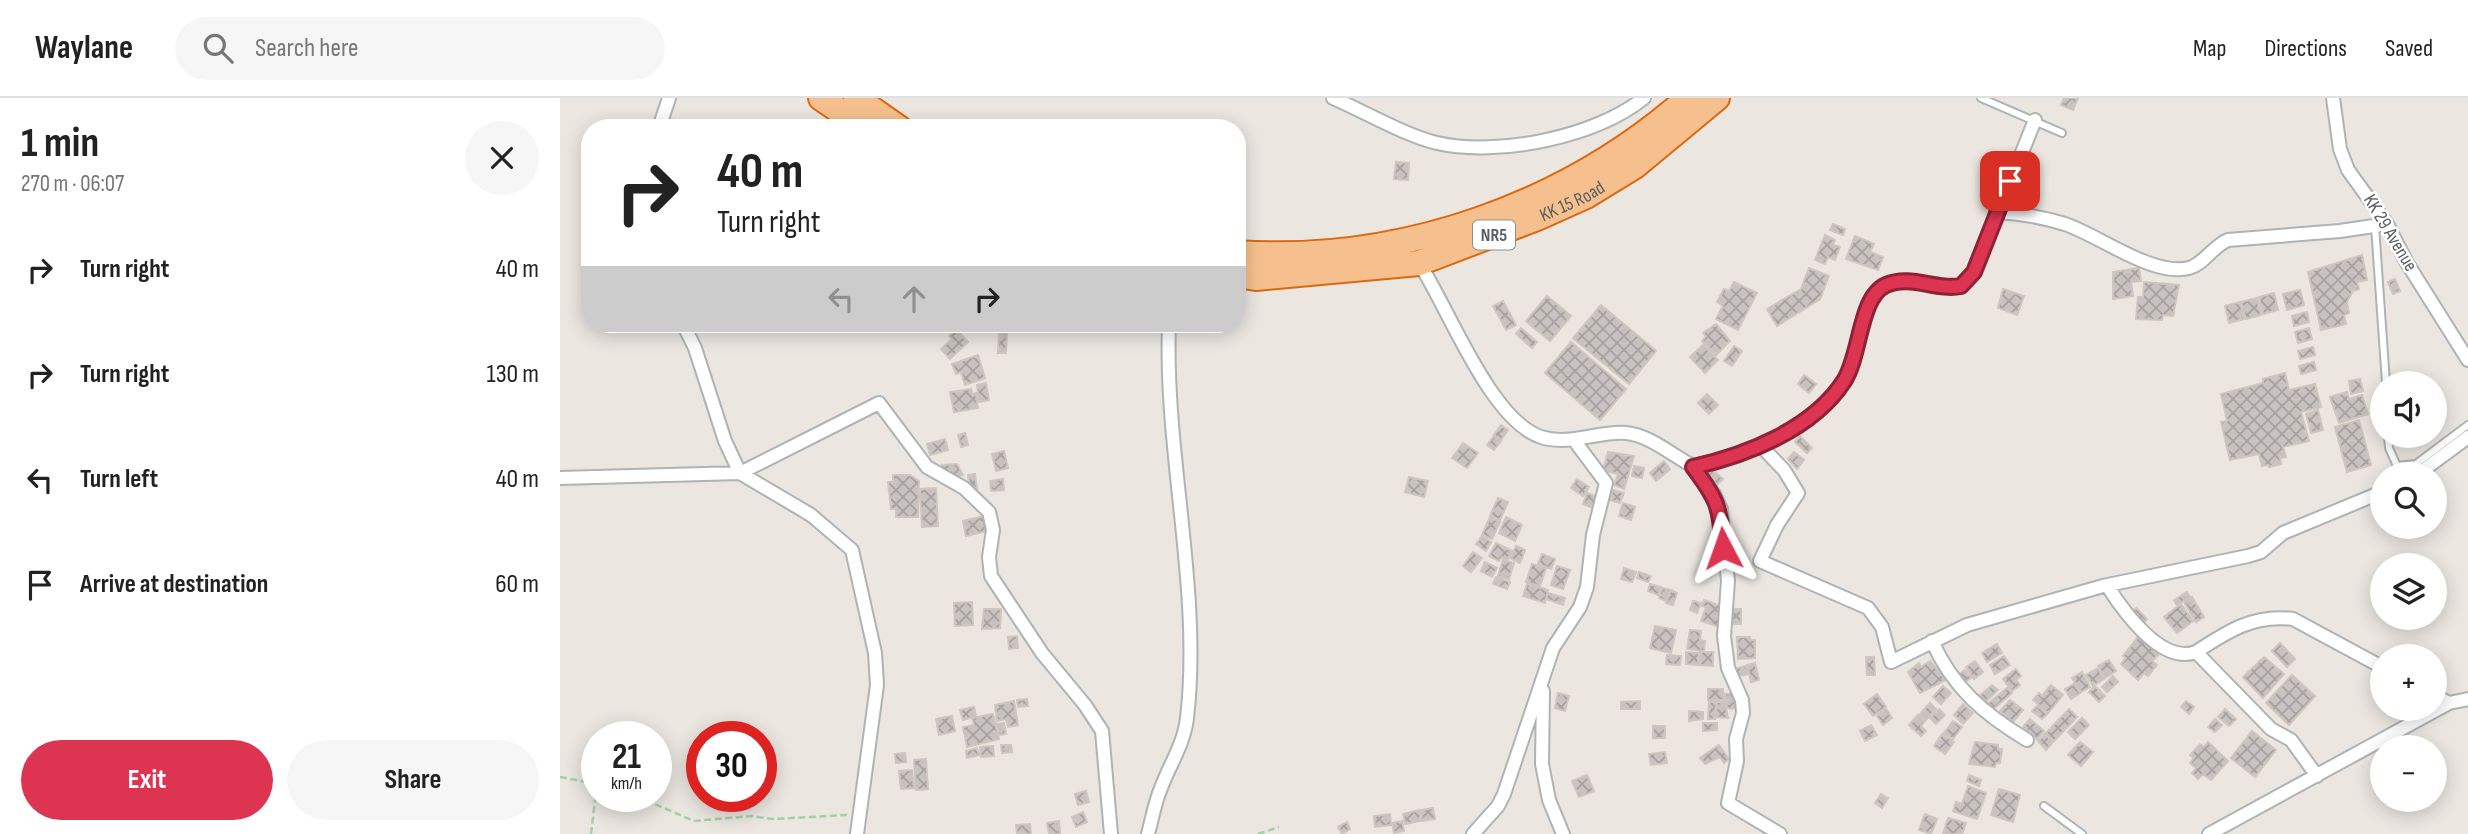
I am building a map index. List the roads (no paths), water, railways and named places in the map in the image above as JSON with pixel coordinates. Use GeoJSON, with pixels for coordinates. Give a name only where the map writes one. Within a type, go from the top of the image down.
{"type":"FeatureCollection","features":[{"type":"Feature","properties":{"kind":"highway"},"geometry":{"type":"LineString","coordinates":[[821,98],[852,119]]}},
{"type":"Feature","properties":{"kind":"highway"},"geometry":{"type":"LineString","coordinates":[[856,98],[887,119]]}},
{"type":"Feature","properties":{"kind":"highway","name":"KK 15 Road"},"geometry":{"type":"LineString","coordinates":[[1246,253],[1332,252],[1402,240],[1503,212],[1552,192],[1595,167],[1689,98]]}},
{"type":"Feature","properties":{"kind":"highway","name":"KK 15 Road"},"geometry":{"type":"LineString","coordinates":[[1246,276],[1256,278],[1368,270],[1419,263],[1537,218],[1586,195],[1635,166],[1717,98]]}},
{"type":"Feature","properties":{"kind":"street"},"geometry":{"type":"LineString","coordinates":[[662,119],[669,98]]}},
{"type":"Feature","properties":{"kind":"street","name":"KK 29 Avenue"},"geometry":{"type":"LineString","coordinates":[[2333,98],[2337,136],[2344,160],[2381,225],[2468,360]]}},
{"type":"Feature","properties":{"kind":"street"},"geometry":{"type":"LineString","coordinates":[[1339,99],[1436,143],[1486,147],[1543,140],[1573,132],[1638,100]]}},
{"type":"Feature","properties":{"kind":"street"},"geometry":{"type":"LineString","coordinates":[[1693,467],[1761,446],[1812,413],[1844,381],[1853,362],[1868,303],[1877,290],[1906,281],[1961,286],[1974,272],[2035,120]]}},
{"type":"Feature","properties":{"kind":"street"},"geometry":{"type":"LineString","coordinates":[[1996,212],[2027,214],[2066,225],[2112,244],[2151,266],[2182,269],[2191,268],[2217,244],[2228,240],[2381,225]]}},
{"type":"Feature","properties":{"kind":"street"},"geometry":{"type":"LineString","coordinates":[[1419,263],[1445,306],[1476,369],[1524,427],[1541,437],[1574,440],[1615,434],[1636,435],[1693,467],[1714,494],[1720,509],[1728,581],[1724,636],[1728,668],[1742,700],[1743,713],[1736,739],[1737,761],[1728,803],[1780,834]]}},
{"type":"Feature","properties":{"kind":"street"},"geometry":{"type":"LineString","coordinates":[[688,333],[695,348],[725,441],[740,473],[811,515],[852,550],[875,653],[877,685],[857,814],[857,834]]}},
{"type":"Feature","properties":{"kind":"street"},"geometry":{"type":"LineString","coordinates":[[1148,834],[1161,789],[1178,752],[1187,720],[1189,674],[1187,596],[1168,367],[1170,333]]}},
{"type":"Feature","properties":{"kind":"street"},"geometry":{"type":"LineString","coordinates":[[560,478],[740,473],[879,403],[888,410],[909,447],[927,467],[964,488],[989,512],[993,530],[989,557],[991,576],[1042,653],[1086,705],[1102,731],[1111,834]]}},
{"type":"Feature","properties":{"kind":"street"},"geometry":{"type":"LineString","coordinates":[[2434,462],[2468,437]]}},
{"type":"Feature","properties":{"kind":"street"},"geometry":{"type":"LineString","coordinates":[[1473,834],[1504,794],[1553,648],[1580,607],[1587,587],[1593,535],[1606,483],[1574,440]]}},
{"type":"Feature","properties":{"kind":"street"},"geometry":{"type":"LineString","coordinates":[[1761,446],[1784,470],[1798,494],[1777,525],[1760,561],[1868,608],[1882,627],[1891,662],[1967,625],[2108,587],[2261,552],[2283,533],[2370,497]]}},
{"type":"Feature","properties":{"kind":"street"},"geometry":{"type":"LineString","coordinates":[[2108,587],[2129,620],[2175,654],[2186,656],[2259,618],[2277,617],[2293,619],[2370,661]]}},
{"type":"Feature","properties":{"kind":"street"},"geometry":{"type":"LineString","coordinates":[[1932,641],[1944,668],[1962,692],[1997,722],[2027,740]]}},
{"type":"Feature","properties":{"kind":"street"},"geometry":{"type":"LineString","coordinates":[[2196,652],[2271,729],[2291,740],[2317,776]]}},
{"type":"Feature","properties":{"kind":"street"},"geometry":{"type":"LineString","coordinates":[[1542,686],[1545,721],[1542,764],[1549,800],[1563,834]]}},
{"type":"Feature","properties":{"kind":"street"},"geometry":{"type":"LineString","coordinates":[[2209,834],[2449,703],[2468,699]]}},
{"type":"Feature","properties":{"kind":"street"},"geometry":{"type":"LineString","coordinates":[[1483,834],[1489,816]]}},
{"type":"Feature","properties":{"kind":"lane"},"geometry":{"type":"LineString","coordinates":[[1981,98],[2062,133]]}},
{"type":"Feature","properties":{"kind":"lane"},"geometry":{"type":"LineString","coordinates":[[2381,225],[2386,371]]}},
{"type":"Feature","properties":{"kind":"lane"},"geometry":{"type":"LineString","coordinates":[[2447,441],[2468,425]]}},
{"type":"Feature","properties":{"kind":"lane"},"geometry":{"type":"LineString","coordinates":[[2389,448],[2397,466],[2416,464],[2437,448]]}},
{"type":"Feature","properties":{"kind":"lane"},"geometry":{"type":"LineString","coordinates":[[2044,806],[2082,834]]}}]}
